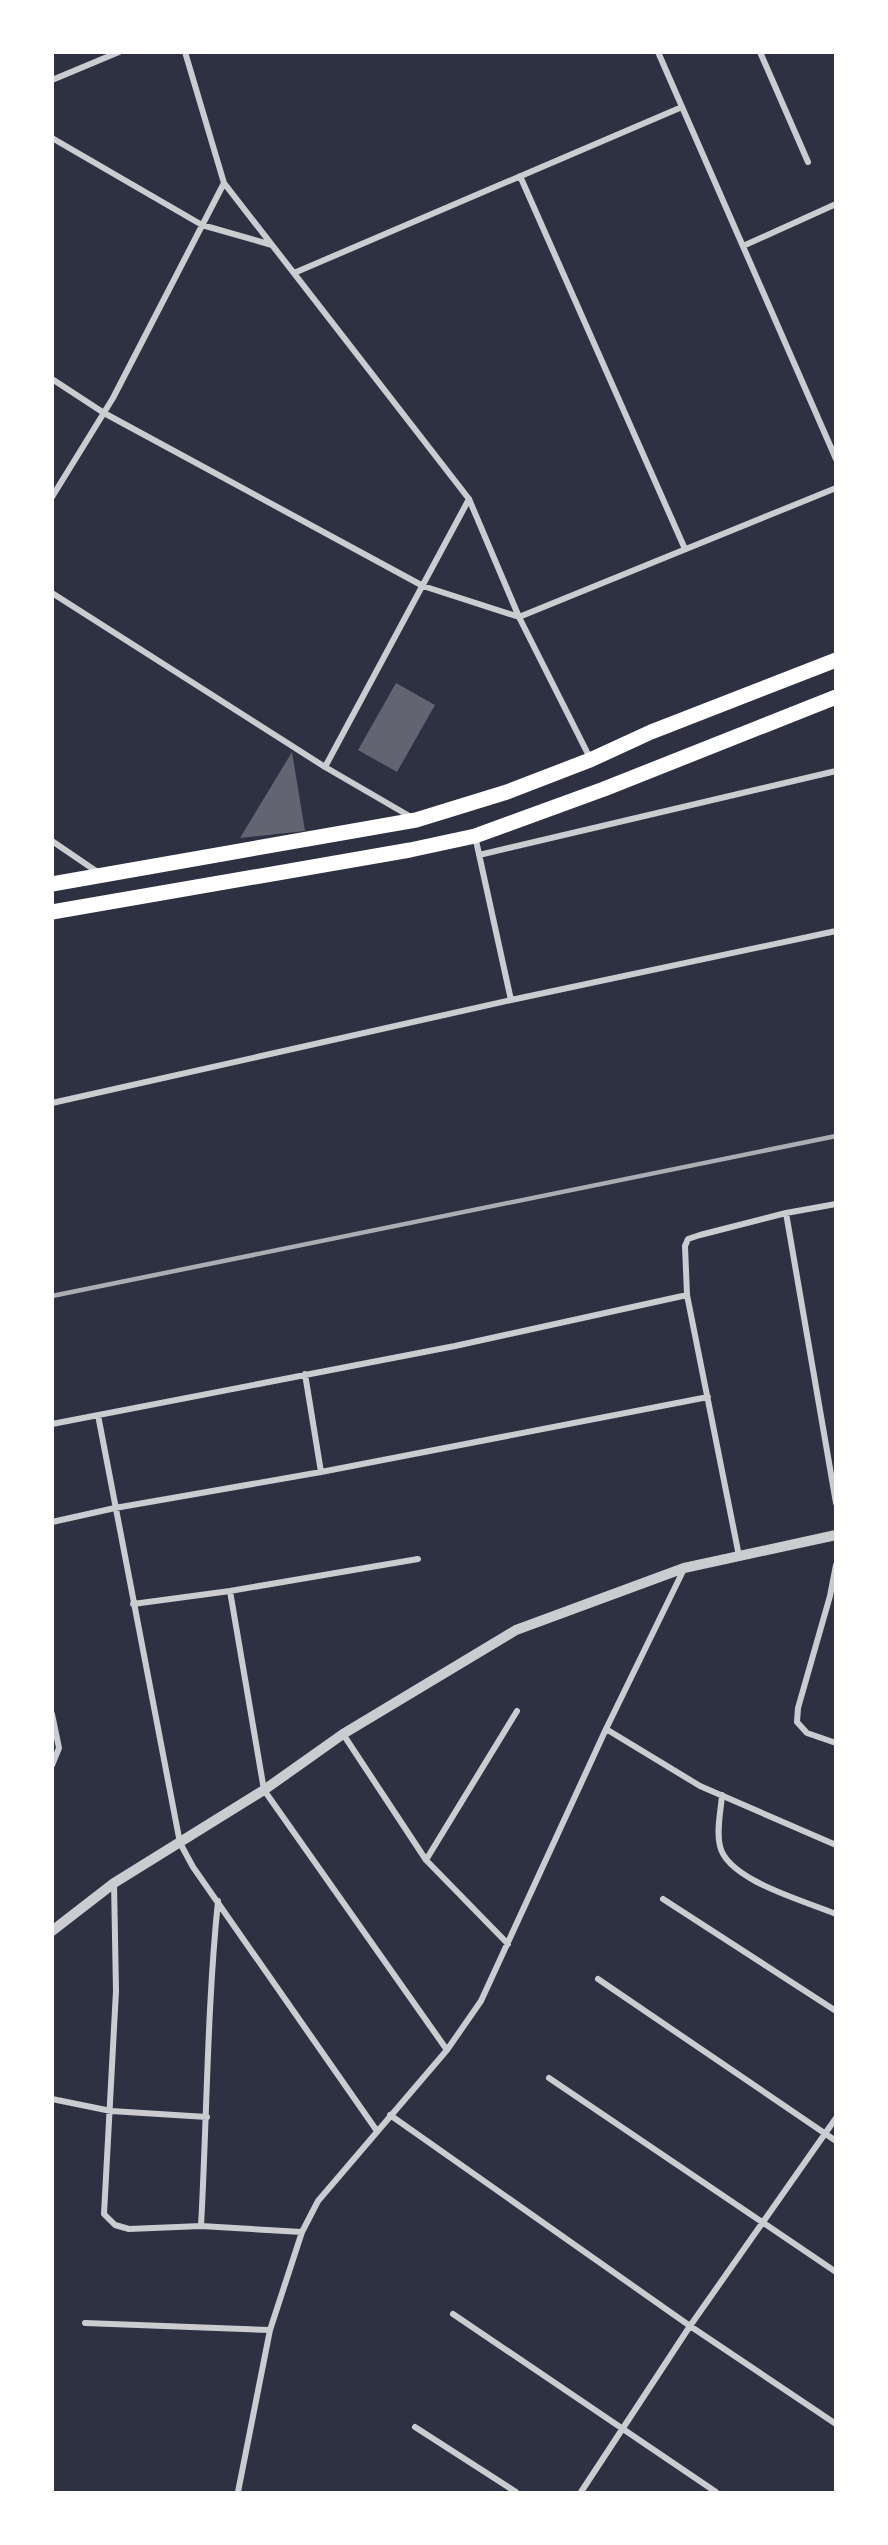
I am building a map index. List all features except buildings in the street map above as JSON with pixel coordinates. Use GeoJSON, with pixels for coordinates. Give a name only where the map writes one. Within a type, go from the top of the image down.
{"type":"FeatureCollection","features":[{"type":"Feature","properties":{"kind":"main road"},"geometry":{"type":"LineString","coordinates":[[52,884],[416,820],[507,792],[590,760],[651,732],[836,660]]}},
{"type":"Feature","properties":{"kind":"main road"},"geometry":{"type":"LineString","coordinates":[[52,912],[410,850],[475,836],[604,789],[836,697]]}},
{"type":"Feature","properties":{"kind":"street"},"geometry":{"type":"LineString","coordinates":[[52,80],[119,52]]}},
{"type":"Feature","properties":{"kind":"street"},"geometry":{"type":"LineString","coordinates":[[185,52],[224,183],[469,499],[519,617],[590,760]]}},
{"type":"Feature","properties":{"kind":"street"},"geometry":{"type":"LineString","coordinates":[[658,52],[836,459]]}},
{"type":"Feature","properties":{"kind":"street"},"geometry":{"type":"LineString","coordinates":[[760,52],[808,162]]}},
{"type":"Feature","properties":{"kind":"street"},"geometry":{"type":"LineString","coordinates":[[294,273],[682,107]]}},
{"type":"Feature","properties":{"kind":"street"},"geometry":{"type":"LineString","coordinates":[[52,138],[202,225],[272,245]]}},
{"type":"Feature","properties":{"kind":"street"},"geometry":{"type":"LineString","coordinates":[[520,176],[685,549]]}},
{"type":"Feature","properties":{"kind":"street"},"geometry":{"type":"LineString","coordinates":[[52,496],[104,413],[224,183]]}},
{"type":"Feature","properties":{"kind":"street"},"geometry":{"type":"LineString","coordinates":[[743,246],[836,204]]}},
{"type":"Feature","properties":{"kind":"street"},"geometry":{"type":"LineString","coordinates":[[52,379],[104,413],[423,586],[519,617],[836,488]]}},
{"type":"Feature","properties":{"kind":"street"},"geometry":{"type":"LineString","coordinates":[[325,767],[469,499]]}},
{"type":"Feature","properties":{"kind":"street"},"geometry":{"type":"LineString","coordinates":[[52,593],[325,767],[416,820]]}},
{"type":"Feature","properties":{"kind":"street"},"geometry":{"type":"LineString","coordinates":[[479,855],[836,771]]}},
{"type":"Feature","properties":{"kind":"street"},"geometry":{"type":"LineString","coordinates":[[475,836],[511,1000]]}},
{"type":"Feature","properties":{"kind":"street"},"geometry":{"type":"LineString","coordinates":[[52,841],[102,875]]}},
{"type":"Feature","properties":{"kind":"street"},"geometry":{"type":"LineString","coordinates":[[52,1103],[511,1000],[836,931]]}},
{"type":"Feature","properties":{"kind":"street"},"geometry":{"type":"LineString","coordinates":[[739,1556],[687,1295],[685,1246],[688,1239],[786,1213],[836,1204]]}},
{"type":"Feature","properties":{"kind":"street"},"geometry":{"type":"LineString","coordinates":[[786,1213],[836,1503]]}},
{"type":"Feature","properties":{"kind":"street"},"geometry":{"type":"LineString","coordinates":[[52,1424],[455,1346],[687,1295]]}},
{"type":"Feature","properties":{"kind":"street"},"geometry":{"type":"LineString","coordinates":[[305,1374],[321,1472]]}},
{"type":"Feature","properties":{"kind":"street"},"geometry":{"type":"LineString","coordinates":[[52,1522],[708,1397]]}},
{"type":"Feature","properties":{"kind":"street"},"geometry":{"type":"LineString","coordinates":[[98,1415],[180,1843],[377,2131]]}},
{"type":"Feature","properties":{"kind":"street"},"geometry":{"type":"LineString","coordinates":[[52,1931],[114,1883],[264,1790],[344,1734],[516,1630],[684,1568],[836,1535]]}},
{"type":"Feature","properties":{"kind":"street"},"geometry":{"type":"LineString","coordinates":[[134,1604],[230,1591],[418,1559]]}},
{"type":"Feature","properties":{"kind":"street"},"geometry":{"type":"LineString","coordinates":[[836,1565],[830,1596],[798,1708],[797,1722],[807,1733],[836,1743]]}},
{"type":"Feature","properties":{"kind":"street"},"geometry":{"type":"LineString","coordinates":[[238,2493],[270,2330],[302,2232],[318,2201],[447,2050],[481,2001],[606,1729],[684,1568]]}},
{"type":"Feature","properties":{"kind":"street"},"geometry":{"type":"LineString","coordinates":[[230,1591],[264,1790],[447,2050]]}},
{"type":"Feature","properties":{"kind":"street"},"geometry":{"type":"LineString","coordinates":[[426,1860],[517,1711]]}},
{"type":"Feature","properties":{"kind":"street"},"geometry":{"type":"LineString","coordinates":[[52,1713],[59,1748],[52,1765]]}},
{"type":"Feature","properties":{"kind":"street"},"geometry":{"type":"LineString","coordinates":[[606,1729],[700,1786],[836,1845]]}},
{"type":"Feature","properties":{"kind":"street"},"geometry":{"type":"LineString","coordinates":[[344,1734],[426,1860],[508,1944]]}},
{"type":"Feature","properties":{"kind":"street"},"geometry":{"type":"LineString","coordinates":[[722,1795],[719,1844],[724,1858],[740,1873],[836,1914]]}},
{"type":"Feature","properties":{"kind":"street"},"geometry":{"type":"LineString","coordinates":[[114,1883],[116,1991],[104,2214],[115,2225],[129,2229],[201,2226],[302,2232]]}},
{"type":"Feature","properties":{"kind":"street"},"geometry":{"type":"LineString","coordinates":[[663,1899],[836,2011]]}},
{"type":"Feature","properties":{"kind":"street"},"geometry":{"type":"LineString","coordinates":[[201,2226],[207,2117],[208,2004],[218,1901]]}},
{"type":"Feature","properties":{"kind":"street"},"geometry":{"type":"LineString","coordinates":[[598,1979],[836,2141]]}},
{"type":"Feature","properties":{"kind":"street"},"geometry":{"type":"LineString","coordinates":[[549,2078],[836,2272]]}},
{"type":"Feature","properties":{"kind":"street"},"geometry":{"type":"LineString","coordinates":[[52,2099],[111,2110],[207,2117]]}},
{"type":"Feature","properties":{"kind":"street"},"geometry":{"type":"LineString","coordinates":[[390,2115],[690,2326],[836,2424]]}},
{"type":"Feature","properties":{"kind":"street"},"geometry":{"type":"LineString","coordinates":[[581,2493],[690,2326],[836,2118]]}},
{"type":"Feature","properties":{"kind":"street"},"geometry":{"type":"LineString","coordinates":[[453,2314],[716,2493]]}},
{"type":"Feature","properties":{"kind":"street"},"geometry":{"type":"LineString","coordinates":[[85,2323],[270,2330]]}},
{"type":"Feature","properties":{"kind":"street"},"geometry":{"type":"LineString","coordinates":[[415,2427],[516,2493]]}},
{"type":"Feature","properties":{"kind":"railway"},"geometry":{"type":"LineString","coordinates":[[52,1296],[836,1136]]}}]}
